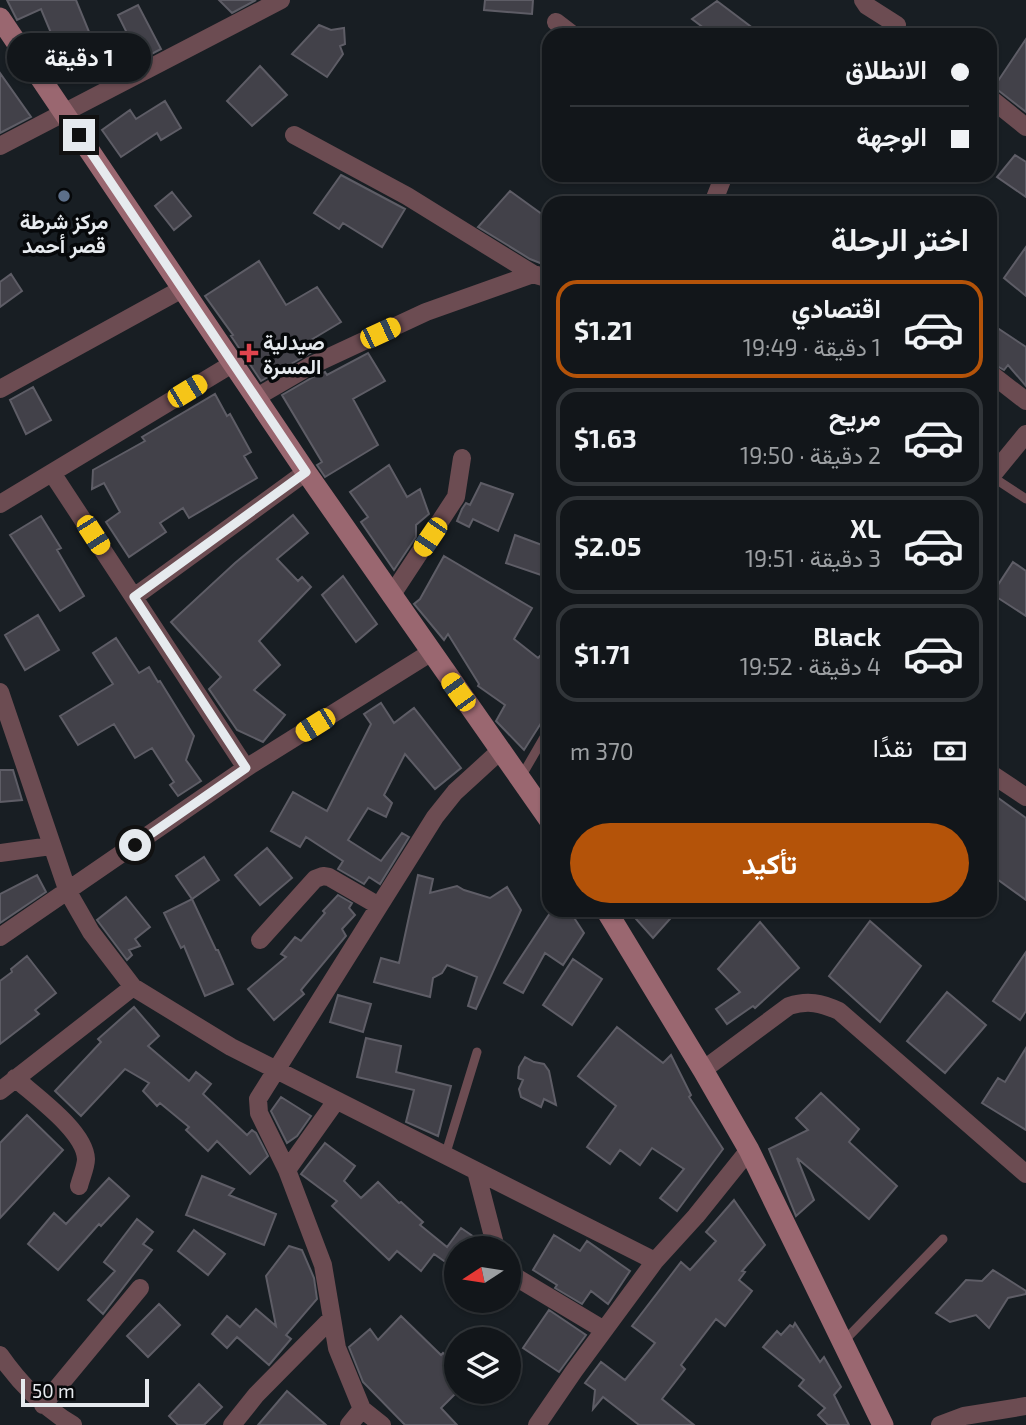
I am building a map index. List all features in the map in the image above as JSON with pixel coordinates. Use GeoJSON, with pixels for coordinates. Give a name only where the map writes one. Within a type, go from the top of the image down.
{"type":"FeatureCollection","features":[{"type":"Feature","properties":{"kind":"main road"},"geometry":{"type":"LineString","coordinates":[[0,18],[255,398],[430,653],[542,810]]}},
{"type":"Feature","properties":{"kind":"main road"},"geometry":{"type":"LineString","coordinates":[[610,917],[749,1150],[883,1425]]}},
{"type":"Feature","properties":{"kind":"street"},"geometry":{"type":"LineString","coordinates":[[0,146],[281,0]]}},
{"type":"Feature","properties":{"kind":"street"},"geometry":{"type":"LineString","coordinates":[[863,0],[867,6],[897,24]]}},
{"type":"Feature","properties":{"kind":"street"},"geometry":{"type":"LineString","coordinates":[[556,22],[564,28]]}},
{"type":"Feature","properties":{"kind":"street"},"geometry":{"type":"LineString","coordinates":[[997,104],[1026,127]]}},
{"type":"Feature","properties":{"kind":"street"},"geometry":{"type":"LineString","coordinates":[[294,135],[407,197],[541,276]]}},
{"type":"Feature","properties":{"kind":"street"},"geometry":{"type":"LineString","coordinates":[[255,398],[310,366],[426,312],[541,276]]}},
{"type":"Feature","properties":{"kind":"street"},"geometry":{"type":"LineString","coordinates":[[0,389],[182,289]]}},
{"type":"Feature","properties":{"kind":"street"},"geometry":{"type":"LineString","coordinates":[[0,504],[232,364]]}},
{"type":"Feature","properties":{"kind":"street"},"geometry":{"type":"LineString","coordinates":[[997,378],[1026,401]]}},
{"type":"Feature","properties":{"kind":"street"},"geometry":{"type":"LineString","coordinates":[[997,470],[1026,434]]}},
{"type":"Feature","properties":{"kind":"street"},"geometry":{"type":"LineString","coordinates":[[391,596],[456,498],[462,458]]}},
{"type":"Feature","properties":{"kind":"street"},"geometry":{"type":"LineString","coordinates":[[134,597],[306,472]]}},
{"type":"Feature","properties":{"kind":"street"},"geometry":{"type":"LineString","coordinates":[[52,473],[246,768]]}},
{"type":"Feature","properties":{"kind":"street"},"geometry":{"type":"LineString","coordinates":[[0,937],[246,768],[430,653]]}},
{"type":"Feature","properties":{"kind":"street"},"geometry":{"type":"LineString","coordinates":[[0,692],[68,892],[107,957],[133,987],[230,1047],[655,1261]]}},
{"type":"Feature","properties":{"kind":"street"},"geometry":{"type":"LineString","coordinates":[[382,1425],[362,1409],[337,1348],[323,1265],[287,1170],[257,1107],[258,1099],[442,809],[462,785],[501,750]]}},
{"type":"Feature","properties":{"kind":"street"},"geometry":{"type":"LineString","coordinates":[[997,778],[1026,797]]}},
{"type":"Feature","properties":{"kind":"street"},"geometry":{"type":"LineString","coordinates":[[0,853],[51,846]]}},
{"type":"Feature","properties":{"kind":"street"},"geometry":{"type":"LineString","coordinates":[[260,940],[315,879],[323,876],[379,906]]}},
{"type":"Feature","properties":{"kind":"street"},"geometry":{"type":"LineString","coordinates":[[0,1091],[133,987]]}},
{"type":"Feature","properties":{"kind":"street"},"geometry":{"type":"LineString","coordinates":[[703,1070],[789,1006],[802,1002],[821,1003],[839,1011],[1026,1174]]}},
{"type":"Feature","properties":{"kind":"street"},"geometry":{"type":"LineString","coordinates":[[15,1078],[71,1128],[86,1159],[79,1186]]}},
{"type":"Feature","properties":{"kind":"street"},"geometry":{"type":"LineString","coordinates":[[287,1170],[336,1101]]}},
{"type":"Feature","properties":{"kind":"street"},"geometry":{"type":"LineString","coordinates":[[537,1425],[655,1261],[696,1216],[749,1150]]}},
{"type":"Feature","properties":{"kind":"street"},"geometry":{"type":"LineString","coordinates":[[476,1171],[493,1236]]}},
{"type":"Feature","properties":{"kind":"street"},"geometry":{"type":"LineString","coordinates":[[522,1281],[604,1331]]}},
{"type":"Feature","properties":{"kind":"street"},"geometry":{"type":"LineString","coordinates":[[43,1405],[140,1288]]}},
{"type":"Feature","properties":{"kind":"street"},"geometry":{"type":"LineString","coordinates":[[232,1425],[256,1395],[331,1319]]}},
{"type":"Feature","properties":{"kind":"street"},"geometry":{"type":"LineString","coordinates":[[3,1365],[43,1405],[73,1425]]}},
{"type":"Feature","properties":{"kind":"street"},"geometry":{"type":"LineString","coordinates":[[940,1425],[964,1416],[1025,1402]]}},
{"type":"Feature","properties":{"kind":"street"},"geometry":{"type":"LineString","coordinates":[[349,1425],[362,1409]]}},
{"type":"Feature","properties":{"kind":"lane"},"geometry":{"type":"LineString","coordinates":[[997,481],[1026,499]]}},
{"type":"Feature","properties":{"kind":"lane"},"geometry":{"type":"LineString","coordinates":[[520,778],[542,740]]}},
{"type":"Feature","properties":{"kind":"lane"},"geometry":{"type":"LineString","coordinates":[[445,1156],[477,1052]]}},
{"type":"Feature","properties":{"kind":"lane"},"geometry":{"type":"LineString","coordinates":[[842,1344],[943,1239]]}},
{"type":"Feature","properties":{"kind":"building"},"geometry":{"type":"Polygon","coordinates":[[[7,0],[76,0],[96,49],[107,44],[107,78],[96,83],[70,82],[71,52],[61,57],[41,9],[17,20],[7,0]]]}},
{"type":"Feature","properties":{"kind":"building"},"geometry":{"type":"Polygon","coordinates":[[[219,0],[256,0],[232,13],[219,0]]]}},
{"type":"Feature","properties":{"kind":"building"},"geometry":{"type":"Polygon","coordinates":[[[485,0],[533,0],[532,14],[484,10],[485,0]]]}},
{"type":"Feature","properties":{"kind":"building"},"geometry":{"type":"Polygon","coordinates":[[[717,1],[753,28],[704,28],[692,19],[717,1]]]}},
{"type":"Feature","properties":{"kind":"building"},"geometry":{"type":"Polygon","coordinates":[[[138,5],[161,49],[125,68],[111,42],[127,33],[118,15],[138,5]]]}},
{"type":"Feature","properties":{"kind":"building"},"geometry":{"type":"Polygon","coordinates":[[[319,25],[331,30],[344,28],[345,44],[340,46],[343,54],[327,77],[292,54],[319,25]]]}},
{"type":"Feature","properties":{"kind":"building"},"geometry":{"type":"Polygon","coordinates":[[[1026,39],[1026,112],[997,89],[997,82],[1026,39]]]}},
{"type":"Feature","properties":{"kind":"building"},"geometry":{"type":"Polygon","coordinates":[[[260,66],[287,95],[252,126],[227,101],[260,66]]]}},
{"type":"Feature","properties":{"kind":"building"},"geometry":{"type":"Polygon","coordinates":[[[0,73],[31,117],[0,133],[0,73]]]}},
{"type":"Feature","properties":{"kind":"building"},"geometry":{"type":"Polygon","coordinates":[[[165,101],[181,128],[161,140],[157,133],[121,157],[102,130],[130,110],[136,119],[165,101]]]}},
{"type":"Feature","properties":{"kind":"building"},"geometry":{"type":"Polygon","coordinates":[[[1015,155],[1026,162],[1026,197],[997,177],[1015,155]]]}},
{"type":"Feature","properties":{"kind":"building"},"geometry":{"type":"Polygon","coordinates":[[[341,175],[405,209],[382,247],[343,223],[339,229],[314,213],[341,175]]]}},
{"type":"Feature","properties":{"kind":"building"},"geometry":{"type":"Polygon","coordinates":[[[510,191],[542,214],[542,264],[530,259],[478,227],[510,191]]]}},
{"type":"Feature","properties":{"kind":"building"},"geometry":{"type":"Polygon","coordinates":[[[172,192],[191,216],[174,230],[155,206],[172,192]]]}},
{"type":"Feature","properties":{"kind":"building"},"geometry":{"type":"Polygon","coordinates":[[[1026,247],[1026,296],[1004,278],[1026,247]]]}},
{"type":"Feature","properties":{"kind":"building"},"geometry":{"type":"Polygon","coordinates":[[[259,261],[286,305],[317,287],[341,322],[306,343],[312,352],[261,381],[205,296],[259,261]]]}},
{"type":"Feature","properties":{"kind":"building"},"geometry":{"type":"Polygon","coordinates":[[[11,274],[22,291],[0,307],[0,282],[11,274]]]}},
{"type":"Feature","properties":{"kind":"building"},"geometry":{"type":"Polygon","coordinates":[[[997,328],[1026,347],[1026,386],[1008,365],[1004,370],[997,366],[997,328]]]}},
{"type":"Feature","properties":{"kind":"building"},"geometry":{"type":"Polygon","coordinates":[[[368,353],[385,381],[353,399],[378,445],[325,477],[317,465],[322,462],[282,395],[315,376],[325,372],[327,375],[368,353]]]}},
{"type":"Feature","properties":{"kind":"building"},"geometry":{"type":"Polygon","coordinates":[[[33,387],[51,420],[26,434],[10,400],[33,387]]]}},
{"type":"Feature","properties":{"kind":"building"},"geometry":{"type":"Polygon","coordinates":[[[215,394],[227,416],[230,414],[251,452],[244,456],[257,478],[189,518],[183,508],[160,523],[166,532],[129,557],[106,522],[120,512],[104,483],[92,489],[93,470],[145,441],[142,437],[215,394]]]}},
{"type":"Feature","properties":{"kind":"building"},"geometry":{"type":"Polygon","coordinates":[[[389,465],[407,497],[420,489],[429,514],[416,525],[416,537],[394,570],[361,522],[368,517],[350,492],[389,465]]]}},
{"type":"Feature","properties":{"kind":"building"},"geometry":{"type":"Polygon","coordinates":[[[481,483],[513,494],[498,531],[473,519],[469,527],[457,521],[466,503],[470,505],[481,483]]]}},
{"type":"Feature","properties":{"kind":"building"},"geometry":{"type":"Polygon","coordinates":[[[293,515],[308,533],[277,559],[298,581],[302,577],[311,587],[259,641],[280,665],[254,690],[285,715],[263,742],[237,730],[209,689],[221,677],[171,622],[235,563],[293,515]]]}},
{"type":"Feature","properties":{"kind":"building"},"geometry":{"type":"Polygon","coordinates":[[[41,516],[61,548],[57,550],[84,596],[60,611],[10,535],[41,516]]]}},
{"type":"Feature","properties":{"kind":"building"},"geometry":{"type":"Polygon","coordinates":[[[515,535],[542,545],[542,575],[506,563],[515,535]]]}},
{"type":"Feature","properties":{"kind":"building"},"geometry":{"type":"Polygon","coordinates":[[[444,556],[532,608],[514,639],[538,658],[542,656],[542,722],[524,750],[496,721],[505,705],[478,686],[448,634],[444,640],[414,604],[420,599],[444,556]]]}},
{"type":"Feature","properties":{"kind":"building"},"geometry":{"type":"Polygon","coordinates":[[[1013,562],[1026,571],[1026,616],[997,597],[997,586],[1013,562]]]}},
{"type":"Feature","properties":{"kind":"building"},"geometry":{"type":"Polygon","coordinates":[[[343,576],[377,624],[356,642],[322,595],[343,576]]]}},
{"type":"Feature","properties":{"kind":"building"},"geometry":{"type":"Polygon","coordinates":[[[38,615],[59,650],[25,670],[5,635],[38,615]]]}},
{"type":"Feature","properties":{"kind":"building"},"geometry":{"type":"Polygon","coordinates":[[[116,638],[139,673],[149,667],[194,736],[186,760],[201,781],[178,796],[170,785],[174,782],[152,748],[135,758],[114,724],[78,745],[60,716],[113,684],[93,653],[116,638]]]}},
{"type":"Feature","properties":{"kind":"building"},"geometry":{"type":"Polygon","coordinates":[[[381,703],[394,723],[414,708],[461,768],[435,789],[405,754],[384,795],[392,803],[386,817],[368,808],[348,840],[381,861],[402,833],[409,837],[380,884],[369,877],[364,884],[338,869],[343,861],[306,837],[300,847],[271,831],[293,792],[327,811],[371,724],[364,714],[381,703]]]}},
{"type":"Feature","properties":{"kind":"building"},"geometry":{"type":"Polygon","coordinates":[[[0,770],[13,770],[22,800],[0,802],[0,770]]]}},
{"type":"Feature","properties":{"kind":"building"},"geometry":{"type":"Polygon","coordinates":[[[997,797],[1026,818],[1026,900],[997,879],[997,797]]]}},
{"type":"Feature","properties":{"kind":"building"},"geometry":{"type":"Polygon","coordinates":[[[267,848],[292,878],[260,905],[235,875],[267,848]]]}},
{"type":"Feature","properties":{"kind":"building"},"geometry":{"type":"Polygon","coordinates":[[[204,857],[219,880],[192,899],[176,876],[204,857]]]}},
{"type":"Feature","properties":{"kind":"building"},"geometry":{"type":"Polygon","coordinates":[[[37,875],[46,892],[0,923],[0,894],[37,875]]]}},
{"type":"Feature","properties":{"kind":"building"},"geometry":{"type":"Polygon","coordinates":[[[418,875],[433,879],[430,893],[457,886],[490,898],[507,887],[521,910],[476,1009],[468,1006],[477,977],[447,965],[442,973],[433,978],[430,997],[374,982],[381,958],[399,963],[418,875]]]}},
{"type":"Feature","properties":{"kind":"building"},"geometry":{"type":"Polygon","coordinates":[[[338,895],[352,903],[349,908],[355,915],[342,929],[346,936],[301,990],[304,994],[274,1020],[248,989],[286,957],[281,954],[295,937],[301,941],[338,895]]]}},
{"type":"Feature","properties":{"kind":"building"},"geometry":{"type":"Polygon","coordinates":[[[126,897],[150,927],[135,939],[140,946],[129,950],[132,955],[127,960],[97,920],[126,897]]]}},
{"type":"Feature","properties":{"kind":"building"},"geometry":{"type":"Polygon","coordinates":[[[192,899],[233,984],[205,996],[184,946],[181,948],[164,913],[192,899]]]}},
{"type":"Feature","properties":{"kind":"building"},"geometry":{"type":"Polygon","coordinates":[[[547,917],[574,917],[584,933],[563,965],[545,953],[523,993],[504,983],[547,917]]]}},
{"type":"Feature","properties":{"kind":"building"},"geometry":{"type":"Polygon","coordinates":[[[634,917],[672,917],[653,938],[634,917]]]}},
{"type":"Feature","properties":{"kind":"building"},"geometry":{"type":"Polygon","coordinates":[[[870,921],[921,966],[880,1022],[829,976],[870,921]]]}},
{"type":"Feature","properties":{"kind":"building"},"geometry":{"type":"Polygon","coordinates":[[[760,922],[799,968],[755,1008],[753,1006],[727,1024],[716,1009],[740,992],[718,969],[760,922]]]}},
{"type":"Feature","properties":{"kind":"building"},"geometry":{"type":"Polygon","coordinates":[[[1026,952],[1026,1011],[1020,1020],[993,1001],[1026,952]]]}},
{"type":"Feature","properties":{"kind":"building"},"geometry":{"type":"Polygon","coordinates":[[[27,956],[56,993],[35,1010],[39,1014],[0,1044],[0,981],[27,956]]]}},
{"type":"Feature","properties":{"kind":"building"},"geometry":{"type":"Polygon","coordinates":[[[573,959],[602,979],[572,1025],[543,1005],[573,959]]]}},
{"type":"Feature","properties":{"kind":"building"},"geometry":{"type":"Polygon","coordinates":[[[947,992],[986,1025],[945,1073],[907,1041],[947,992]]]}},
{"type":"Feature","properties":{"kind":"building"},"geometry":{"type":"Polygon","coordinates":[[[338,995],[371,1004],[363,1032],[330,1022],[338,995]]]}},
{"type":"Feature","properties":{"kind":"building"},"geometry":{"type":"Polygon","coordinates":[[[134,1007],[159,1036],[148,1046],[189,1081],[196,1072],[211,1084],[203,1094],[247,1135],[252,1130],[256,1133],[268,1156],[250,1174],[217,1141],[208,1151],[186,1130],[189,1127],[160,1103],[157,1106],[143,1091],[149,1083],[125,1069],[81,1116],[55,1091],[101,1042],[98,1039],[134,1007]]]}},
{"type":"Feature","properties":{"kind":"building"},"geometry":{"type":"Polygon","coordinates":[[[617,1027],[663,1063],[671,1055],[691,1095],[689,1097],[723,1149],[677,1211],[660,1198],[684,1169],[652,1148],[640,1165],[620,1150],[610,1164],[587,1147],[616,1106],[578,1076],[617,1027]]]}},
{"type":"Feature","properties":{"kind":"building"},"geometry":{"type":"Polygon","coordinates":[[[366,1038],[401,1046],[396,1072],[451,1086],[438,1136],[406,1122],[414,1090],[357,1077],[366,1038]]]}},
{"type":"Feature","properties":{"kind":"building"},"geometry":{"type":"Polygon","coordinates":[[[1026,1048],[1026,1130],[982,1103],[998,1078],[1005,1082],[1026,1048]]]}},
{"type":"Feature","properties":{"kind":"building"},"geometry":{"type":"Polygon","coordinates":[[[525,1057],[544,1064],[549,1071],[556,1105],[544,1099],[541,1107],[521,1097],[519,1089],[523,1080],[518,1078],[519,1067],[525,1057]]]}},
{"type":"Feature","properties":{"kind":"building"},"geometry":{"type":"Polygon","coordinates":[[[821,1093],[859,1129],[849,1142],[897,1186],[869,1219],[797,1158],[814,1200],[796,1216],[769,1149],[808,1130],[796,1118],[821,1093]]]}},
{"type":"Feature","properties":{"kind":"building"},"geometry":{"type":"Polygon","coordinates":[[[281,1097],[311,1116],[297,1136],[287,1143],[271,1111],[281,1097]]]}},
{"type":"Feature","properties":{"kind":"building"},"geometry":{"type":"Polygon","coordinates":[[[27,1115],[63,1150],[0,1218],[0,1143],[27,1115]]]}},
{"type":"Feature","properties":{"kind":"building"},"geometry":{"type":"Polygon","coordinates":[[[325,1143],[355,1166],[344,1181],[361,1198],[378,1182],[423,1222],[420,1225],[444,1245],[444,1261],[434,1254],[421,1271],[397,1251],[389,1260],[332,1206],[337,1201],[301,1174],[325,1143]]]}},
{"type":"Feature","properties":{"kind":"building"},"geometry":{"type":"Polygon","coordinates":[[[202,1176],[234,1189],[229,1195],[276,1214],[264,1245],[186,1215],[202,1176]]]}},
{"type":"Feature","properties":{"kind":"building"},"geometry":{"type":"Polygon","coordinates":[[[109,1178],[129,1196],[101,1226],[99,1224],[58,1270],[28,1244],[54,1213],[66,1224],[109,1178]]]}},
{"type":"Feature","properties":{"kind":"building"},"geometry":{"type":"Polygon","coordinates":[[[734,1200],[765,1245],[742,1271],[745,1272],[739,1280],[752,1291],[725,1326],[716,1319],[681,1365],[685,1369],[662,1399],[694,1425],[639,1425],[603,1397],[593,1409],[595,1390],[585,1383],[601,1362],[625,1380],[655,1343],[632,1326],[681,1262],[690,1270],[716,1241],[706,1232],[734,1200]]]}},
{"type":"Feature","properties":{"kind":"building"},"geometry":{"type":"Polygon","coordinates":[[[137,1219],[153,1232],[143,1244],[152,1250],[103,1314],[88,1300],[115,1271],[104,1262],[137,1219]]]}},
{"type":"Feature","properties":{"kind":"building"},"geometry":{"type":"Polygon","coordinates":[[[461,1228],[473,1236],[455,1236],[461,1228]]]}},
{"type":"Feature","properties":{"kind":"building"},"geometry":{"type":"Polygon","coordinates":[[[194,1230],[225,1254],[208,1275],[178,1251],[194,1230]]]}},
{"type":"Feature","properties":{"kind":"building"},"geometry":{"type":"Polygon","coordinates":[[[554,1235],[580,1251],[587,1241],[630,1271],[608,1304],[591,1291],[582,1304],[555,1288],[557,1285],[533,1270],[554,1235]]]}},
{"type":"Feature","properties":{"kind":"building"},"geometry":{"type":"Polygon","coordinates":[[[289,1246],[302,1250],[314,1278],[317,1299],[286,1335],[291,1339],[269,1365],[237,1337],[227,1348],[212,1334],[227,1316],[240,1327],[256,1309],[276,1326],[266,1276],[289,1246]]]}},
{"type":"Feature","properties":{"kind":"building"},"geometry":{"type":"Polygon","coordinates":[[[993,1270],[1026,1291],[1026,1294],[1008,1298],[989,1328],[976,1315],[950,1322],[936,1313],[966,1280],[982,1281],[993,1270]]]}},
{"type":"Feature","properties":{"kind":"building"},"geometry":{"type":"Polygon","coordinates":[[[159,1304],[180,1325],[148,1357],[127,1336],[159,1304]]]}},
{"type":"Feature","properties":{"kind":"building"},"geometry":{"type":"Polygon","coordinates":[[[549,1310],[586,1335],[559,1372],[523,1348],[549,1310]]]}},
{"type":"Feature","properties":{"kind":"building"},"geometry":{"type":"Polygon","coordinates":[[[401,1316],[441,1355],[444,1354],[445,1404],[441,1408],[457,1425],[405,1425],[363,1382],[349,1347],[370,1329],[378,1340],[401,1316]]]}},
{"type":"Feature","properties":{"kind":"building"},"geometry":{"type":"Polygon","coordinates":[[[795,1323],[820,1362],[824,1357],[841,1387],[834,1395],[849,1425],[828,1425],[818,1415],[825,1408],[799,1386],[804,1380],[763,1347],[777,1331],[781,1335],[795,1323]]]}},
{"type":"Feature","properties":{"kind":"building"},"geometry":{"type":"Polygon","coordinates":[[[199,1384],[222,1407],[204,1425],[178,1425],[169,1416],[199,1384]]]}},
{"type":"Feature","properties":{"kind":"building"},"geometry":{"type":"Polygon","coordinates":[[[287,1391],[326,1425],[258,1425],[287,1391]]]}},
{"type":"Feature","properties":{"kind":"place","name":"مركز شرطة قصر أحمد"},"geometry":{"type":"Point","coordinates":[64,196]}},
{"type":"Feature","properties":{"kind":"place","name":"صيدلية المسرة"},"geometry":{"type":"Point","coordinates":[249,353]}},
{"type":"Feature","properties":{"kind":"route"},"geometry":{"type":"LineString","coordinates":[[79,135],[306,472],[134,597],[246,768],[135,845]]}}]}
